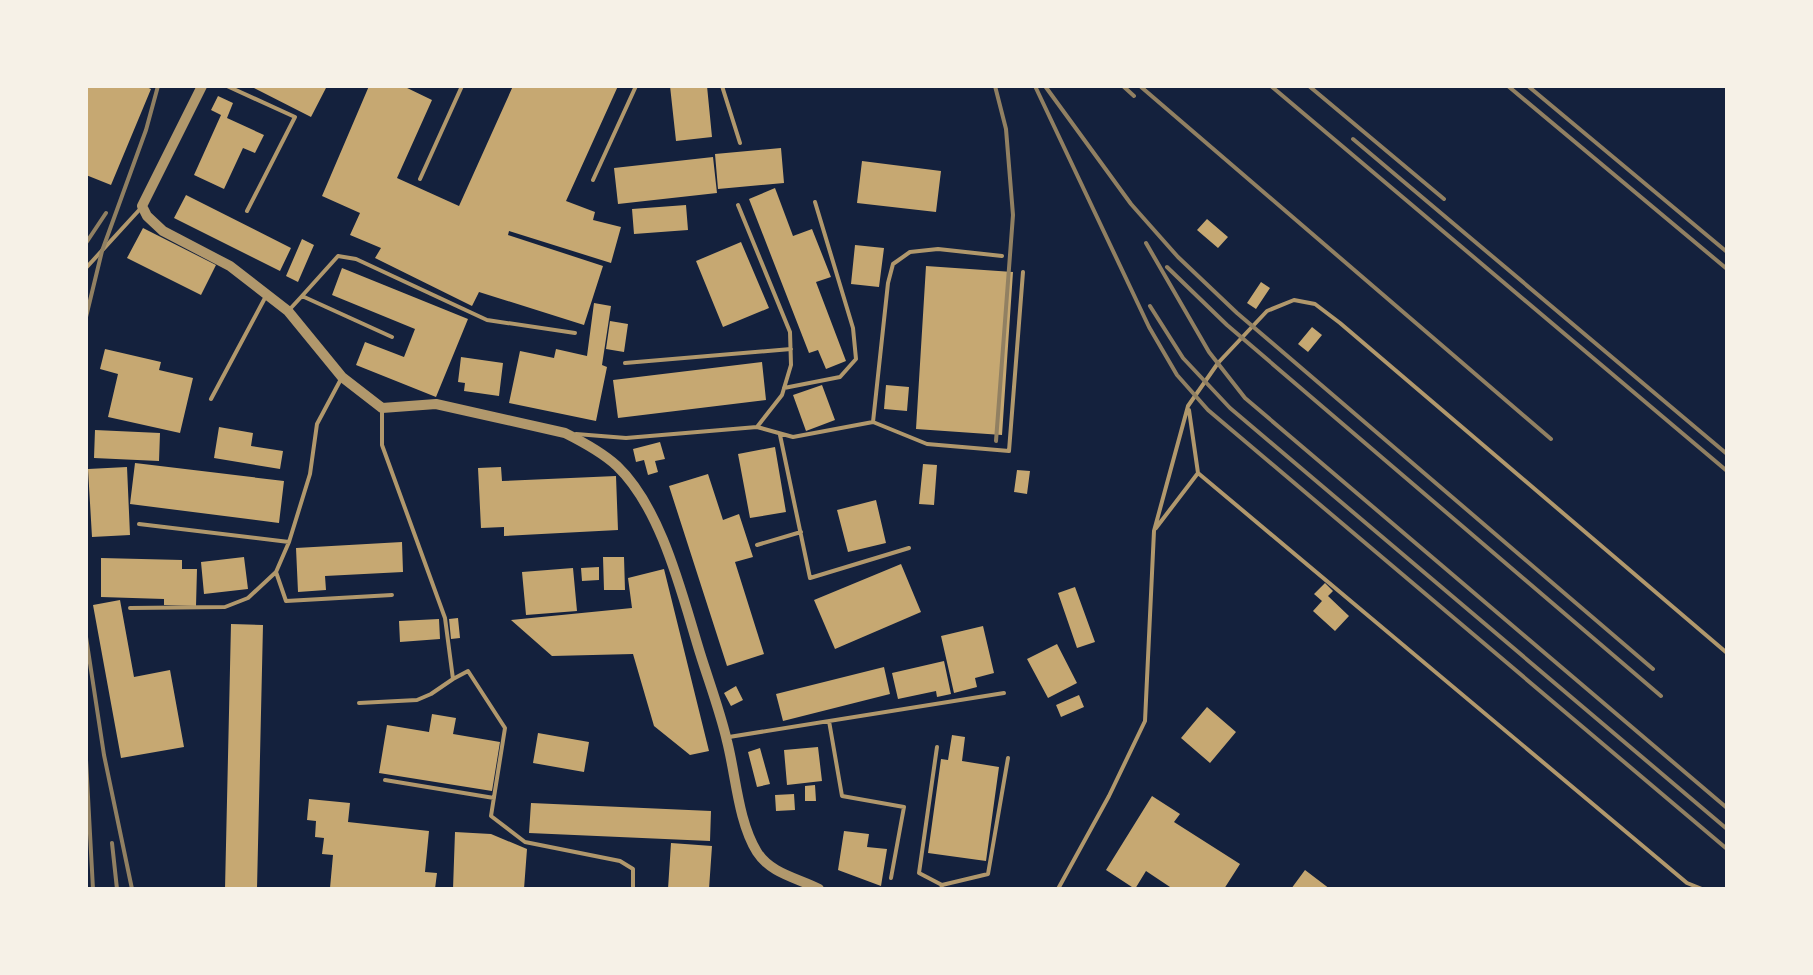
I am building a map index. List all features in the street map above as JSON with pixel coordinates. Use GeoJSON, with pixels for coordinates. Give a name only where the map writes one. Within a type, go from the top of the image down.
{"type":"FeatureCollection","features":[{"type":"Feature","properties":{"kind":"street"},"geometry":{"type":"LineString","coordinates":[[202,86],[142,206],[147,216],[163,231],[230,266],[288,311],[342,377],[382,408],[436,404],[565,433],[584,442],[617,466],[642,499],[679,586],[726,738],[747,827],[758,853],[774,870],[819,889]]}},
{"type":"Feature","properties":{"kind":"lane"},"geometry":{"type":"LineString","coordinates":[[227,86],[295,117],[247,211]]}},
{"type":"Feature","properties":{"kind":"lane"},"geometry":{"type":"LineString","coordinates":[[420,179],[462,86]]}},
{"type":"Feature","properties":{"kind":"lane"},"geometry":{"type":"LineString","coordinates":[[593,180],[636,86]]}},
{"type":"Feature","properties":{"kind":"lane"},"geometry":{"type":"LineString","coordinates":[[722,86],[740,143]]}},
{"type":"Feature","properties":{"kind":"lane"},"geometry":{"type":"LineString","coordinates":[[784,388],[840,377],[856,359],[853,328],[815,202]]}},
{"type":"Feature","properties":{"kind":"lane"},"geometry":{"type":"LineString","coordinates":[[738,205],[790,332],[791,365],[782,395],[757,427]]}},
{"type":"Feature","properties":{"kind":"lane"},"geometry":{"type":"LineString","coordinates":[[86,268],[142,206]]}},
{"type":"Feature","properties":{"kind":"lane"},"geometry":{"type":"LineString","coordinates":[[873,422],[888,283],[893,264],[910,252],[938,249],[1002,256]]}},
{"type":"Feature","properties":{"kind":"lane"},"geometry":{"type":"LineString","coordinates":[[288,311],[338,256],[356,259],[487,320],[575,333]]}},
{"type":"Feature","properties":{"kind":"lane"},"geometry":{"type":"LineString","coordinates":[[565,433],[626,438],[757,427],[793,437],[873,422],[927,444],[1009,451],[1023,272]]}},
{"type":"Feature","properties":{"kind":"lane"},"geometry":{"type":"LineString","coordinates":[[211,399],[267,294]]}},
{"type":"Feature","properties":{"kind":"lane"},"geometry":{"type":"LineString","coordinates":[[302,296],[392,337]]}},
{"type":"Feature","properties":{"kind":"lane"},"geometry":{"type":"LineString","coordinates":[[1058,889],[1109,796],[1145,721],[1154,531],[1188,406],[1218,363],[1267,311],[1294,300],[1315,304],[1727,653]]}},
{"type":"Feature","properties":{"kind":"lane"},"geometry":{"type":"LineString","coordinates":[[625,363],[791,349]]}},
{"type":"Feature","properties":{"kind":"lane"},"geometry":{"type":"LineString","coordinates":[[130,608],[225,607],[248,598],[276,572],[289,542],[310,474],[317,424],[342,377]]}},
{"type":"Feature","properties":{"kind":"lane"},"geometry":{"type":"LineString","coordinates":[[1188,406],[1198,473],[1687,883],[1702,889]]}},
{"type":"Feature","properties":{"kind":"lane"},"geometry":{"type":"LineString","coordinates":[[382,408],[382,445],[445,618],[453,679]]}},
{"type":"Feature","properties":{"kind":"lane"},"geometry":{"type":"LineString","coordinates":[[780,435],[810,578],[909,548]]}},
{"type":"Feature","properties":{"kind":"lane"},"geometry":{"type":"LineString","coordinates":[[1154,531],[1198,473]]}},
{"type":"Feature","properties":{"kind":"lane"},"geometry":{"type":"LineString","coordinates":[[139,524],[289,542]]}},
{"type":"Feature","properties":{"kind":"lane"},"geometry":{"type":"LineString","coordinates":[[757,545],[801,532]]}},
{"type":"Feature","properties":{"kind":"lane"},"geometry":{"type":"LineString","coordinates":[[276,572],[286,601],[392,595]]}},
{"type":"Feature","properties":{"kind":"lane"},"geometry":{"type":"LineString","coordinates":[[359,703],[417,700],[468,671],[505,728],[491,816],[525,842],[620,861],[633,869],[633,889]]}},
{"type":"Feature","properties":{"kind":"lane"},"geometry":{"type":"LineString","coordinates":[[726,738],[1004,693]]}},
{"type":"Feature","properties":{"kind":"lane"},"geometry":{"type":"LineString","coordinates":[[829,721],[842,796],[904,807],[891,878]]}},
{"type":"Feature","properties":{"kind":"lane"},"geometry":{"type":"LineString","coordinates":[[937,747],[919,873],[941,887],[988,874],[1008,758]]}},
{"type":"Feature","properties":{"kind":"lane"},"geometry":{"type":"LineString","coordinates":[[385,780],[494,798]]}},
{"type":"Feature","properties":{"kind":"building"},"geometry":{"type":"Polygon","coordinates":[[[86,86],[144,86],[151,89],[111,185],[86,175],[86,86]]]}},
{"type":"Feature","properties":{"kind":"building"},"geometry":{"type":"Polygon","coordinates":[[[250,86],[327,86],[311,117],[250,86]]]}},
{"type":"Feature","properties":{"kind":"building"},"geometry":{"type":"Polygon","coordinates":[[[369,86],[403,86],[432,100],[397,178],[459,206],[513,86],[618,86],[566,201],[595,212],[593,220],[621,227],[611,263],[509,231],[508,235],[603,266],[584,325],[479,292],[472,306],[375,258],[381,248],[350,235],[360,213],[322,196],[369,86]]]}},
{"type":"Feature","properties":{"kind":"building"},"geometry":{"type":"Polygon","coordinates":[[[670,86],[707,86],[712,137],[676,141],[670,86]]]}},
{"type":"Feature","properties":{"kind":"building"},"geometry":{"type":"Polygon","coordinates":[[[218,96],[233,103],[227,118],[264,135],[255,153],[243,148],[224,189],[194,175],[221,115],[211,110],[218,96]]]}},
{"type":"Feature","properties":{"kind":"building"},"geometry":{"type":"Polygon","coordinates":[[[781,148],[784,183],[718,189],[715,154],[781,148]]]}},
{"type":"Feature","properties":{"kind":"building"},"geometry":{"type":"Polygon","coordinates":[[[713,157],[717,193],[618,204],[614,168],[713,157]]]}},
{"type":"Feature","properties":{"kind":"building"},"geometry":{"type":"Polygon","coordinates":[[[862,161],[941,171],[936,212],[857,203],[862,161]]]}},
{"type":"Feature","properties":{"kind":"building"},"geometry":{"type":"Polygon","coordinates":[[[775,188],[793,236],[812,229],[831,277],[816,282],[846,361],[826,369],[818,350],[809,353],[749,199],[775,188]]]}},
{"type":"Feature","properties":{"kind":"building"},"geometry":{"type":"Polygon","coordinates":[[[186,195],[291,248],[280,271],[174,218],[186,195]]]}},
{"type":"Feature","properties":{"kind":"building"},"geometry":{"type":"Polygon","coordinates":[[[686,205],[688,230],[634,234],[632,209],[686,205]]]}},
{"type":"Feature","properties":{"kind":"building"},"geometry":{"type":"Polygon","coordinates":[[[1207,219],[1228,237],[1218,248],[1197,230],[1207,219]]]}},
{"type":"Feature","properties":{"kind":"building"},"geometry":{"type":"Polygon","coordinates":[[[143,228],[216,265],[201,295],[127,258],[143,228]]]}},
{"type":"Feature","properties":{"kind":"building"},"geometry":{"type":"Polygon","coordinates":[[[302,239],[314,245],[298,282],[286,276],[302,239]]]}},
{"type":"Feature","properties":{"kind":"building"},"geometry":{"type":"Polygon","coordinates":[[[741,242],[769,308],[723,327],[696,261],[741,242]]]}},
{"type":"Feature","properties":{"kind":"building"},"geometry":{"type":"Polygon","coordinates":[[[855,245],[884,248],[879,287],[851,284],[855,245]]]}},
{"type":"Feature","properties":{"kind":"building"},"geometry":{"type":"Polygon","coordinates":[[[926,266],[1013,272],[1002,435],[916,429],[926,266]]]}},
{"type":"Feature","properties":{"kind":"building"},"geometry":{"type":"Polygon","coordinates":[[[342,268],[468,319],[436,397],[356,365],[365,342],[404,357],[415,329],[332,295],[342,268]]]}},
{"type":"Feature","properties":{"kind":"building"},"geometry":{"type":"Polygon","coordinates":[[[1261,282],[1270,288],[1256,309],[1247,303],[1261,282]]]}},
{"type":"Feature","properties":{"kind":"building"},"geometry":{"type":"Polygon","coordinates":[[[594,303],[611,306],[602,365],[607,367],[596,421],[509,403],[520,351],[554,358],[556,349],[587,356],[594,303]]]}},
{"type":"Feature","properties":{"kind":"building"},"geometry":{"type":"Polygon","coordinates":[[[610,321],[628,324],[624,352],[606,349],[610,321]]]}},
{"type":"Feature","properties":{"kind":"building"},"geometry":{"type":"Polygon","coordinates":[[[1312,327],[1322,335],[1308,352],[1298,344],[1312,327]]]}},
{"type":"Feature","properties":{"kind":"building"},"geometry":{"type":"Polygon","coordinates":[[[105,349],[161,362],[159,370],[193,378],[180,433],[108,417],[118,374],[100,369],[105,349]]]}},
{"type":"Feature","properties":{"kind":"building"},"geometry":{"type":"Polygon","coordinates":[[[461,357],[503,363],[499,396],[464,391],[465,383],[458,382],[461,357]]]}},
{"type":"Feature","properties":{"kind":"building"},"geometry":{"type":"Polygon","coordinates":[[[762,362],[766,400],[618,418],[613,380],[762,362]]]}},
{"type":"Feature","properties":{"kind":"building"},"geometry":{"type":"Polygon","coordinates":[[[822,385],[835,420],[806,431],[793,395],[822,385]]]}},
{"type":"Feature","properties":{"kind":"building"},"geometry":{"type":"Polygon","coordinates":[[[886,385],[909,387],[907,411],[884,409],[886,385]]]}},
{"type":"Feature","properties":{"kind":"building"},"geometry":{"type":"Polygon","coordinates":[[[219,427],[253,433],[251,446],[283,451],[280,469],[214,458],[219,427]]]}},
{"type":"Feature","properties":{"kind":"building"},"geometry":{"type":"Polygon","coordinates":[[[95,430],[160,433],[159,461],[94,458],[95,430]]]}},
{"type":"Feature","properties":{"kind":"building"},"geometry":{"type":"Polygon","coordinates":[[[660,442],[665,459],[655,461],[658,472],[648,475],[644,460],[636,462],[633,449],[660,442]]]}},
{"type":"Feature","properties":{"kind":"building"},"geometry":{"type":"Polygon","coordinates":[[[775,447],[786,512],[750,518],[738,454],[775,447]]]}},
{"type":"Feature","properties":{"kind":"building"},"geometry":{"type":"Polygon","coordinates":[[[135,463],[284,481],[279,523],[130,504],[135,463]]]}},
{"type":"Feature","properties":{"kind":"building"},"geometry":{"type":"Polygon","coordinates":[[[923,464],[937,465],[934,505],[919,504],[923,464]]]}},
{"type":"Feature","properties":{"kind":"building"},"geometry":{"type":"Polygon","coordinates":[[[127,467],[130,535],[92,537],[88,469],[127,467]]]}},
{"type":"Feature","properties":{"kind":"building"},"geometry":{"type":"Polygon","coordinates":[[[501,467],[502,481],[616,476],[618,530],[504,536],[504,527],[481,528],[478,468],[501,467]]]}},
{"type":"Feature","properties":{"kind":"building"},"geometry":{"type":"Polygon","coordinates":[[[1017,470],[1030,471],[1027,494],[1014,492],[1017,470]]]}},
{"type":"Feature","properties":{"kind":"building"},"geometry":{"type":"Polygon","coordinates":[[[708,474],[723,520],[739,514],[753,557],[735,562],[764,654],[727,666],[669,486],[708,474]]]}},
{"type":"Feature","properties":{"kind":"building"},"geometry":{"type":"Polygon","coordinates":[[[876,500],[886,543],[848,552],[837,510],[876,500]]]}},
{"type":"Feature","properties":{"kind":"building"},"geometry":{"type":"Polygon","coordinates":[[[402,542],[403,572],[325,576],[326,590],[298,592],[296,548],[402,542]]]}},
{"type":"Feature","properties":{"kind":"building"},"geometry":{"type":"Polygon","coordinates":[[[244,557],[248,589],[204,594],[201,562],[244,557]]]}},
{"type":"Feature","properties":{"kind":"building"},"geometry":{"type":"Polygon","coordinates":[[[603,557],[624,557],[625,590],[604,590],[603,557]]]}},
{"type":"Feature","properties":{"kind":"building"},"geometry":{"type":"Polygon","coordinates":[[[101,558],[182,560],[182,569],[197,569],[196,606],[164,605],[164,599],[101,597],[101,558]]]}},
{"type":"Feature","properties":{"kind":"building"},"geometry":{"type":"Polygon","coordinates":[[[901,564],[921,612],[835,649],[814,600],[901,564]]]}},
{"type":"Feature","properties":{"kind":"building"},"geometry":{"type":"Polygon","coordinates":[[[599,567],[599,580],[582,581],[581,568],[599,567]]]}},
{"type":"Feature","properties":{"kind":"building"},"geometry":{"type":"Polygon","coordinates":[[[573,568],[577,611],[526,615],[522,572],[573,568]]]}},
{"type":"Feature","properties":{"kind":"building"},"geometry":{"type":"Polygon","coordinates":[[[664,569],[709,751],[690,755],[654,726],[633,654],[552,656],[511,620],[632,608],[628,578],[664,569]]]}},
{"type":"Feature","properties":{"kind":"building"},"geometry":{"type":"Polygon","coordinates":[[[1325,583],[1333,591],[1328,596],[1349,616],[1335,631],[1313,611],[1322,601],[1314,594],[1325,583]]]}},
{"type":"Feature","properties":{"kind":"building"},"geometry":{"type":"Polygon","coordinates":[[[1075,587],[1095,642],[1077,648],[1058,593],[1075,587]]]}},
{"type":"Feature","properties":{"kind":"building"},"geometry":{"type":"Polygon","coordinates":[[[120,600],[134,677],[170,670],[184,747],[121,758],[93,605],[120,600]]]}},
{"type":"Feature","properties":{"kind":"building"},"geometry":{"type":"Polygon","coordinates":[[[458,618],[460,638],[451,639],[449,619],[458,618]]]}},
{"type":"Feature","properties":{"kind":"building"},"geometry":{"type":"Polygon","coordinates":[[[439,619],[440,639],[400,642],[399,621],[439,619]]]}},
{"type":"Feature","properties":{"kind":"building"},"geometry":{"type":"Polygon","coordinates":[[[231,624],[263,625],[257,889],[225,889],[231,624]]]}},
{"type":"Feature","properties":{"kind":"building"},"geometry":{"type":"Polygon","coordinates":[[[983,626],[994,673],[975,678],[977,687],[954,693],[941,636],[983,626]]]}},
{"type":"Feature","properties":{"kind":"building"},"geometry":{"type":"Polygon","coordinates":[[[1057,644],[1077,683],[1048,698],[1027,659],[1057,644]]]}},
{"type":"Feature","properties":{"kind":"building"},"geometry":{"type":"Polygon","coordinates":[[[944,661],[951,694],[937,697],[936,691],[898,699],[892,673],[944,661]]]}},
{"type":"Feature","properties":{"kind":"building"},"geometry":{"type":"Polygon","coordinates":[[[884,667],[890,694],[783,721],[776,694],[884,667]]]}},
{"type":"Feature","properties":{"kind":"building"},"geometry":{"type":"Polygon","coordinates":[[[736,686],[743,700],[731,706],[724,693],[736,686]]]}},
{"type":"Feature","properties":{"kind":"building"},"geometry":{"type":"Polygon","coordinates":[[[1079,695],[1084,707],[1061,717],[1056,705],[1079,695]]]}},
{"type":"Feature","properties":{"kind":"building"},"geometry":{"type":"Polygon","coordinates":[[[1207,707],[1236,732],[1210,763],[1181,738],[1207,707]]]}},
{"type":"Feature","properties":{"kind":"building"},"geometry":{"type":"Polygon","coordinates":[[[432,714],[456,718],[453,734],[500,742],[492,791],[379,773],[387,725],[429,732],[432,714]]]}},
{"type":"Feature","properties":{"kind":"building"},"geometry":{"type":"Polygon","coordinates":[[[538,733],[589,742],[584,772],[533,763],[538,733]]]}},
{"type":"Feature","properties":{"kind":"building"},"geometry":{"type":"Polygon","coordinates":[[[952,735],[965,737],[962,761],[999,767],[986,861],[928,853],[941,759],[948,760],[952,735]]]}},
{"type":"Feature","properties":{"kind":"building"},"geometry":{"type":"Polygon","coordinates":[[[818,747],[822,781],[787,785],[784,750],[818,747]]]}},
{"type":"Feature","properties":{"kind":"building"},"geometry":{"type":"Polygon","coordinates":[[[760,748],[770,784],[757,787],[748,752],[760,748]]]}},
{"type":"Feature","properties":{"kind":"building"},"geometry":{"type":"Polygon","coordinates":[[[815,785],[816,801],[805,801],[805,786],[815,785]]]}},
{"type":"Feature","properties":{"kind":"building"},"geometry":{"type":"Polygon","coordinates":[[[794,794],[795,810],[776,811],[775,795],[794,794]]]}},
{"type":"Feature","properties":{"kind":"building"},"geometry":{"type":"Polygon","coordinates":[[[1152,796],[1180,814],[1174,822],[1240,864],[1224,889],[1173,889],[1146,871],[1135,889],[1106,870],[1152,796]]]}},
{"type":"Feature","properties":{"kind":"building"},"geometry":{"type":"Polygon","coordinates":[[[309,799],[350,803],[348,822],[429,831],[425,872],[437,873],[435,889],[330,888],[333,855],[322,854],[324,838],[315,837],[316,821],[307,820],[309,799]]]}},
{"type":"Feature","properties":{"kind":"building"},"geometry":{"type":"Polygon","coordinates":[[[531,803],[711,811],[710,841],[529,833],[531,803]]]}},
{"type":"Feature","properties":{"kind":"building"},"geometry":{"type":"Polygon","coordinates":[[[844,831],[869,834],[867,847],[887,849],[881,886],[838,870],[844,831]]]}},
{"type":"Feature","properties":{"kind":"building"},"geometry":{"type":"Polygon","coordinates":[[[455,832],[491,834],[527,849],[524,889],[453,889],[455,832]]]}},
{"type":"Feature","properties":{"kind":"building"},"geometry":{"type":"Polygon","coordinates":[[[671,843],[712,846],[709,889],[668,889],[671,843]]]}},
{"type":"Feature","properties":{"kind":"building"},"geometry":{"type":"Polygon","coordinates":[[[1305,870],[1330,889],[1291,889],[1305,870]]]}},
{"type":"Feature","properties":{"kind":"railway"},"geometry":{"type":"LineString","coordinates":[[86,317],[102,251],[146,130],[158,86]]}},
{"type":"Feature","properties":{"kind":"railway"},"geometry":{"type":"LineString","coordinates":[[995,86],[1006,129],[1013,215],[996,441]]}},
{"type":"Feature","properties":{"kind":"railway"},"geometry":{"type":"LineString","coordinates":[[1035,86],[1149,327],[1177,375],[1208,410],[1727,849]]}},
{"type":"Feature","properties":{"kind":"railway"},"geometry":{"type":"LineString","coordinates":[[1045,86],[1131,204],[1178,257],[1237,313],[1653,669]]}},
{"type":"Feature","properties":{"kind":"railway"},"geometry":{"type":"LineString","coordinates":[[1123,86],[1134,96]]}},
{"type":"Feature","properties":{"kind":"railway"},"geometry":{"type":"LineString","coordinates":[[1140,86],[1551,439]]}},
{"type":"Feature","properties":{"kind":"railway"},"geometry":{"type":"LineString","coordinates":[[1271,86],[1727,471]]}},
{"type":"Feature","properties":{"kind":"railway"},"geometry":{"type":"LineString","coordinates":[[1309,86],[1444,199]]}},
{"type":"Feature","properties":{"kind":"railway"},"geometry":{"type":"LineString","coordinates":[[1508,86],[1727,269]]}},
{"type":"Feature","properties":{"kind":"railway"},"geometry":{"type":"LineString","coordinates":[[1528,86],[1727,252]]}},
{"type":"Feature","properties":{"kind":"railway"},"geometry":{"type":"LineString","coordinates":[[1353,139],[1727,454]]}},
{"type":"Feature","properties":{"kind":"railway"},"geometry":{"type":"LineString","coordinates":[[86,243],[106,213]]}},
{"type":"Feature","properties":{"kind":"railway"},"geometry":{"type":"LineString","coordinates":[[1146,243],[1209,352],[1245,398],[1727,808]]}},
{"type":"Feature","properties":{"kind":"railway"},"geometry":{"type":"LineString","coordinates":[[1167,267],[1227,325],[1661,696]]}},
{"type":"Feature","properties":{"kind":"railway"},"geometry":{"type":"LineString","coordinates":[[1150,306],[1183,358],[1230,408],[1727,829]]}},
{"type":"Feature","properties":{"kind":"railway"},"geometry":{"type":"LineString","coordinates":[[86,637],[104,755],[132,889]]}},
{"type":"Feature","properties":{"kind":"railway"},"geometry":{"type":"LineString","coordinates":[[86,760],[93,889]]}},
{"type":"Feature","properties":{"kind":"railway"},"geometry":{"type":"LineString","coordinates":[[112,843],[117,889]]}}]}
